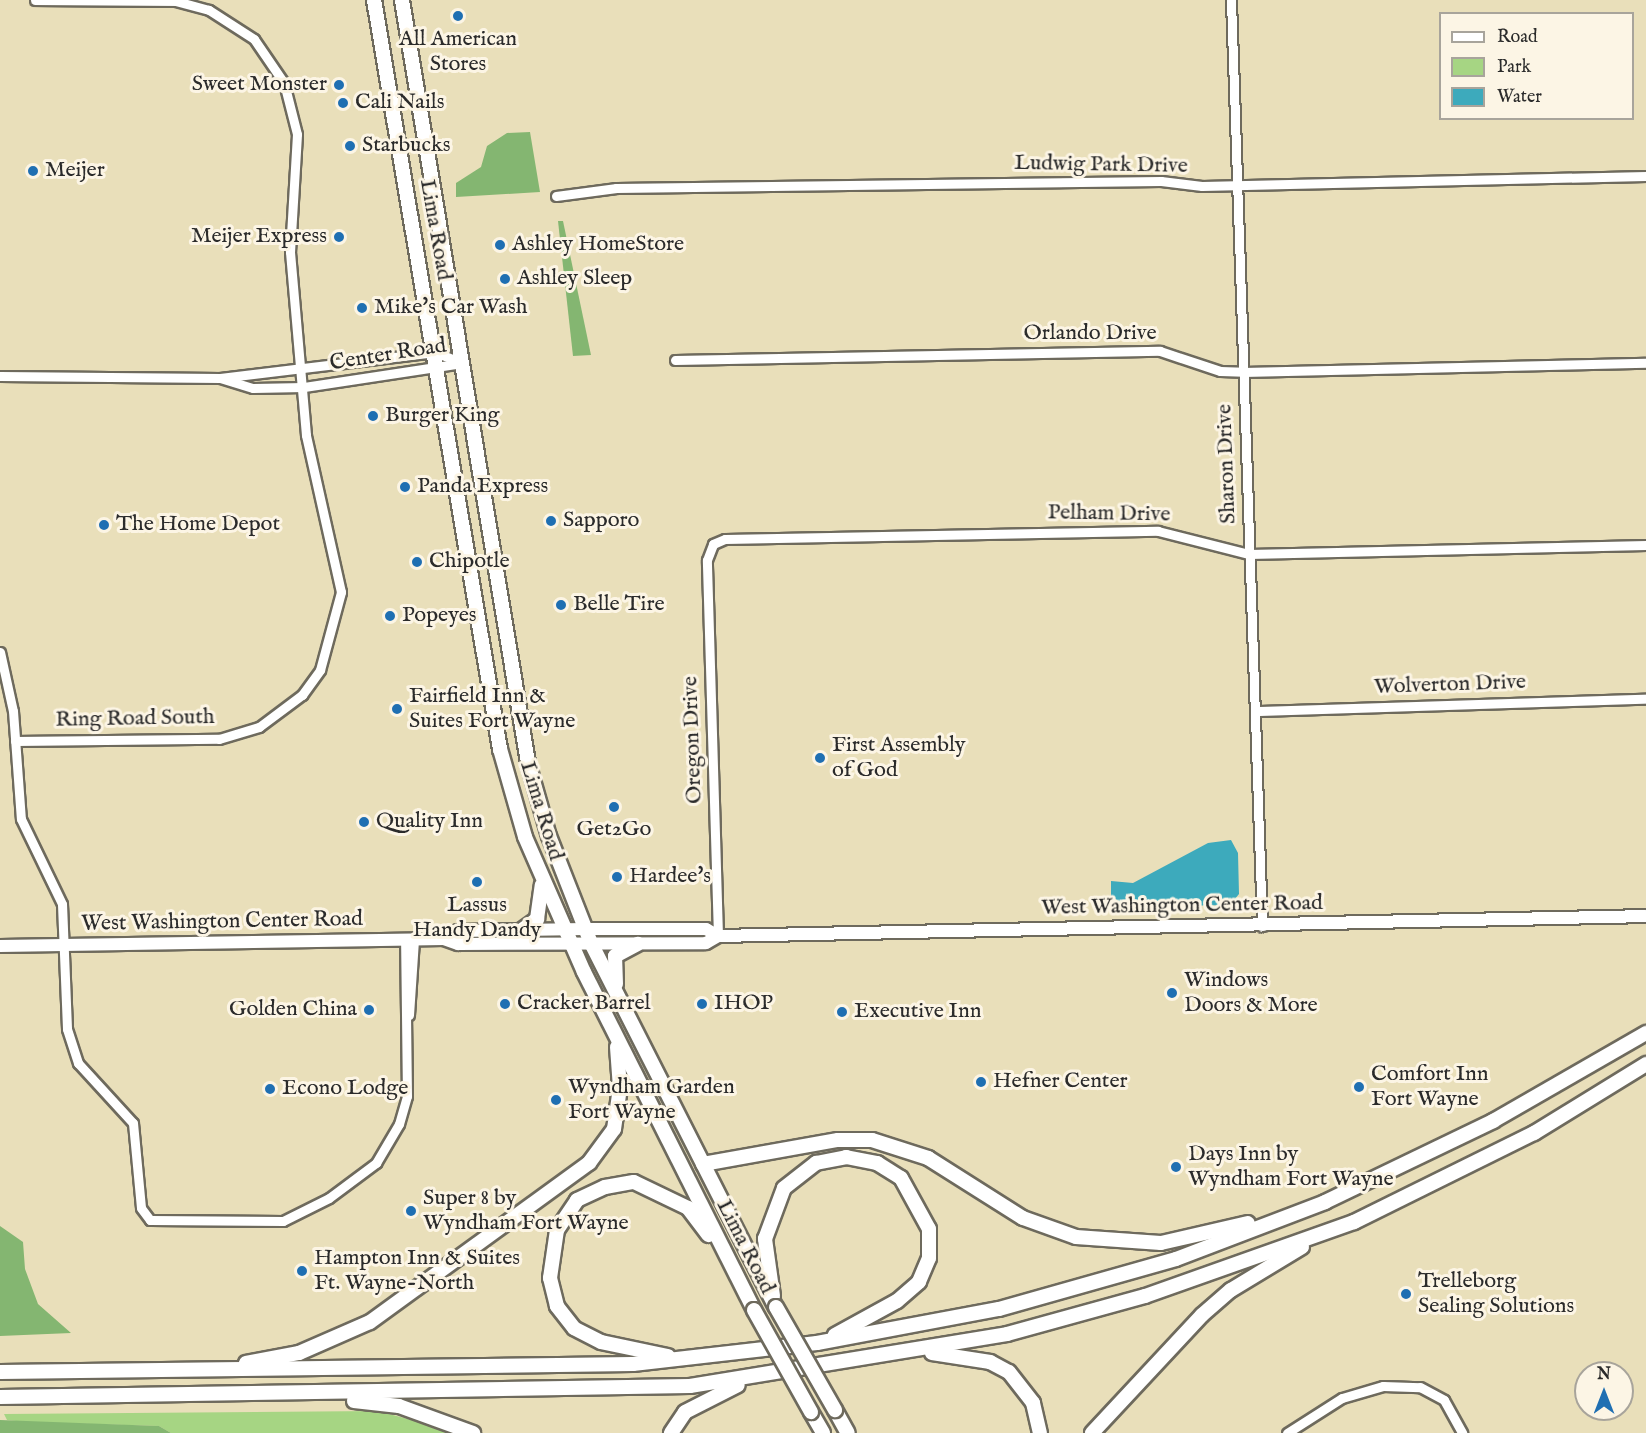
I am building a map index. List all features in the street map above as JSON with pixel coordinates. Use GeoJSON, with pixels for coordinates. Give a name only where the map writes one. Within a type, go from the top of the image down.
{"type":"FeatureCollection","features":[{"type":"Feature","properties":{"kind":"highway","name":"Lima Road"},"geometry":{"type":"LineString","coordinates":[[374,0],[438,369],[500,749],[542,885],[616,1039],[729,1263],[823,1433]]}},
{"type":"Feature","properties":{"kind":"highway","name":"Lima Road"},"geometry":{"type":"LineString","coordinates":[[402,0],[528,763],[549,836],[585,929],[619,1000],[774,1304],[848,1432]]}},
{"type":"Feature","properties":{"kind":"highway"},"geometry":{"type":"LineString","coordinates":[[522,930],[537,919],[542,885]]}},
{"type":"Feature","properties":{"kind":"highway"},"geometry":{"type":"LineString","coordinates":[[619,1000],[615,956],[638,944]]}},
{"type":"Feature","properties":{"kind":"highway"},"geometry":{"type":"LineString","coordinates":[[1,1372],[591,1365],[688,1359],[817,1343],[1010,1306],[1176,1259],[1325,1202],[1493,1120],[1646,1033]]}},
{"type":"Feature","properties":{"kind":"highway"},"geometry":{"type":"LineString","coordinates":[[226,1370],[299,1353],[370,1322],[588,1163],[614,1129],[621,1088],[616,1039]]}},
{"type":"Feature","properties":{"kind":"highway"},"geometry":{"type":"LineString","coordinates":[[1092,1433],[1174,1342],[1232,1290],[1331,1230],[1534,1133],[1646,1064]]}},
{"type":"Feature","properties":{"kind":"highway"},"geometry":{"type":"LineString","coordinates":[[704,1164],[838,1140],[888,1143],[928,1158],[1023,1218],[1107,1242],[1196,1238],[1325,1202]]}},
{"type":"Feature","properties":{"kind":"highway"},"geometry":{"type":"LineString","coordinates":[[774,1304],[765,1239],[784,1188],[816,1163],[846,1157],[877,1163],[901,1178],[929,1229],[929,1258],[919,1282],[860,1324],[817,1343]]}},
{"type":"Feature","properties":{"kind":"highway"},"geometry":{"type":"LineString","coordinates":[[688,1359],[601,1342],[574,1328],[558,1306],[550,1278],[558,1230],[577,1200],[604,1187],[634,1182],[688,1208],[729,1263]]}},
{"type":"Feature","properties":{"kind":"highway"},"geometry":{"type":"LineString","coordinates":[[6,1397],[603,1392],[756,1377],[1007,1334],[1145,1296],[1331,1230]]}},
{"type":"Feature","properties":{"kind":"highway"},"geometry":{"type":"LineString","coordinates":[[903,1353],[967,1356],[1009,1372],[1033,1403],[1040,1433]]}},
{"type":"Feature","properties":{"kind":"highway"},"geometry":{"type":"LineString","coordinates":[[671,1433],[698,1403],[756,1377]]}},
{"type":"Feature","properties":{"kind":"highway"},"geometry":{"type":"LineString","coordinates":[[302,1394],[399,1406],[473,1433]]}},
{"type":"Feature","properties":{"kind":"highway"},"geometry":{"type":"LineString","coordinates":[[813,1416],[818,1433]]}},
{"type":"Feature","properties":{"kind":"main road","name":"West Washington Center Road"},"geometry":{"type":"LineString","coordinates":[[444,939],[458,931],[522,930],[591,942],[706,943],[718,936],[1262,927],[1646,916]]}},
{"type":"Feature","properties":{"kind":"main road","name":"West Washington Center Road"},"geometry":{"type":"LineString","coordinates":[[0,946],[410,939],[444,939],[458,944],[567,936],[585,929],[706,929],[718,936]]}},
{"type":"Feature","properties":{"kind":"street","name":"Ring Road South"},"geometry":{"type":"LineString","coordinates":[[15,741],[219,739],[259,727],[302,695],[329,650],[341,592],[311,471],[290,252],[294,113],[263,48],[235,22],[193,4],[35,0]]}},
{"type":"Feature","properties":{"kind":"street","name":"Sharon Drive"},"geometry":{"type":"LineString","coordinates":[[1231,0],[1239,185],[1262,927]]}},
{"type":"Feature","properties":{"kind":"street","name":"Ludwig Park Drive"},"geometry":{"type":"LineString","coordinates":[[556,196],[640,188],[1161,181],[1239,185],[1646,176]]}},
{"type":"Feature","properties":{"kind":"street","name":"Orlando Drive"},"geometry":{"type":"LineString","coordinates":[[675,360],[1160,351],[1220,371],[1243,372],[1646,363]]}},
{"type":"Feature","properties":{"kind":"street","name":"Center Road"},"geometry":{"type":"LineString","coordinates":[[0,376],[220,378],[303,371],[435,352],[462,363]]}},
{"type":"Feature","properties":{"kind":"street","name":"Center Road"},"geometry":{"type":"LineString","coordinates":[[220,378],[253,388],[304,387],[438,369],[462,363]]}},
{"type":"Feature","properties":{"kind":"street","name":"Pelham Drive"},"geometry":{"type":"LineString","coordinates":[[713,544],[725,538],[1158,531],[1249,554],[1646,545]]}},
{"type":"Feature","properties":{"kind":"street","name":"Oregon Drive"},"geometry":{"type":"LineString","coordinates":[[713,544],[707,560],[718,936]]}},
{"type":"Feature","properties":{"kind":"street"},"geometry":{"type":"LineString","coordinates":[[0,652],[15,741],[21,819],[62,904],[67,946],[70,1041],[94,1083],[133,1123],[141,1208],[150,1220],[164,1224],[283,1221],[329,1198],[368,1169],[390,1143],[407,1096],[410,939]]}},
{"type":"Feature","properties":{"kind":"street","name":"Wolverton Drive"},"geometry":{"type":"LineString","coordinates":[[1256,711],[1646,699]]}},
{"type":"Feature","properties":{"kind":"street"},"geometry":{"type":"LineString","coordinates":[[1287,1433],[1342,1398],[1383,1386],[1420,1387],[1444,1400],[1462,1433]]}},
{"type":"Feature","properties":{"kind":"green space"},"geometry":{"type":"Polygon","coordinates":[[[530,132],[540,192],[456,197],[456,183],[481,167],[487,146],[507,133],[530,132]]]}},
{"type":"Feature","properties":{"kind":"green space"},"geometry":{"type":"Polygon","coordinates":[[[558,221],[563,221],[591,355],[573,356],[558,221]]]}},
{"type":"Feature","properties":{"kind":"green space"},"geometry":{"type":"Polygon","coordinates":[[[0,1226],[23,1242],[25,1269],[38,1304],[71,1333],[0,1336],[0,1226]]]}},
{"type":"Feature","properties":{"kind":"green space"},"geometry":{"type":"Polygon","coordinates":[[[378,1411],[460,1433],[171,1433],[159,1426],[7,1420],[4,1414],[378,1411]]]}},
{"type":"Feature","properties":{"kind":"green space"},"geometry":{"type":"Polygon","coordinates":[[[0,1420],[159,1426],[171,1433],[0,1433],[0,1420]]]}},
{"type":"Feature","properties":{"kind":"water"},"geometry":{"type":"Polygon","coordinates":[[[1231,840],[1238,853],[1239,894],[1230,905],[1127,907],[1111,896],[1111,881],[1133,883],[1208,843],[1231,840]]]}},
{"type":"Feature","properties":{"kind":"place","name":"All American Stores"},"geometry":{"type":"Point","coordinates":[458,16]}},
{"type":"Feature","properties":{"kind":"place","name":"Sweet Monster"},"geometry":{"type":"Point","coordinates":[339,85]}},
{"type":"Feature","properties":{"kind":"place","name":"Cali Nails"},"geometry":{"type":"Point","coordinates":[343,103]}},
{"type":"Feature","properties":{"kind":"place","name":"Starbucks"},"geometry":{"type":"Point","coordinates":[350,146]}},
{"type":"Feature","properties":{"kind":"place","name":"Meijer"},"geometry":{"type":"Point","coordinates":[33,171]}},
{"type":"Feature","properties":{"kind":"place","name":"Meijer Express"},"geometry":{"type":"Point","coordinates":[339,237]}},
{"type":"Feature","properties":{"kind":"place","name":"Ashley HomeStore"},"geometry":{"type":"Point","coordinates":[500,245]}},
{"type":"Feature","properties":{"kind":"place","name":"Ashley Sleep"},"geometry":{"type":"Point","coordinates":[505,279]}},
{"type":"Feature","properties":{"kind":"place","name":"Mike's Car Wash"},"geometry":{"type":"Point","coordinates":[362,308]}},
{"type":"Feature","properties":{"kind":"place","name":"Burger King"},"geometry":{"type":"Point","coordinates":[373,416]}},
{"type":"Feature","properties":{"kind":"place","name":"Panda Express"},"geometry":{"type":"Point","coordinates":[405,487]}},
{"type":"Feature","properties":{"kind":"place","name":"Sapporo"},"geometry":{"type":"Point","coordinates":[551,521]}},
{"type":"Feature","properties":{"kind":"place","name":"The Home Depot"},"geometry":{"type":"Point","coordinates":[104,525]}},
{"type":"Feature","properties":{"kind":"place","name":"Chipotle"},"geometry":{"type":"Point","coordinates":[417,562]}},
{"type":"Feature","properties":{"kind":"place","name":"Belle Tire"},"geometry":{"type":"Point","coordinates":[561,605]}},
{"type":"Feature","properties":{"kind":"place","name":"Popeyes"},"geometry":{"type":"Point","coordinates":[390,616]}},
{"type":"Feature","properties":{"kind":"place","name":"Fairfield Inn & Suites Fort Wayne"},"geometry":{"type":"Point","coordinates":[397,709]}},
{"type":"Feature","properties":{"kind":"place","name":"First Assembly of God"},"geometry":{"type":"Point","coordinates":[820,758]}},
{"type":"Feature","properties":{"kind":"place","name":"Get2Go"},"geometry":{"type":"Point","coordinates":[614,807]}},
{"type":"Feature","properties":{"kind":"place","name":"Quality Inn"},"geometry":{"type":"Point","coordinates":[364,822]}},
{"type":"Feature","properties":{"kind":"place","name":"Hardee's"},"geometry":{"type":"Point","coordinates":[617,877]}},
{"type":"Feature","properties":{"kind":"place","name":"Lassus Handy Dandy"},"geometry":{"type":"Point","coordinates":[477,882]}},
{"type":"Feature","properties":{"kind":"place","name":"Windows Doors & More"},"geometry":{"type":"Point","coordinates":[1172,993]}},
{"type":"Feature","properties":{"kind":"place","name":"Cracker Barrel"},"geometry":{"type":"Point","coordinates":[505,1004]}},
{"type":"Feature","properties":{"kind":"place","name":"IHOP"},"geometry":{"type":"Point","coordinates":[702,1004]}},
{"type":"Feature","properties":{"kind":"place","name":"Golden China"},"geometry":{"type":"Point","coordinates":[369,1010]}},
{"type":"Feature","properties":{"kind":"place","name":"Executive Inn"},"geometry":{"type":"Point","coordinates":[842,1012]}},
{"type":"Feature","properties":{"kind":"place","name":"Hefner Center"},"geometry":{"type":"Point","coordinates":[981,1082]}},
{"type":"Feature","properties":{"kind":"place","name":"Comfort Inn Fort Wayne"},"geometry":{"type":"Point","coordinates":[1359,1087]}},
{"type":"Feature","properties":{"kind":"place","name":"Econo Lodge"},"geometry":{"type":"Point","coordinates":[270,1089]}},
{"type":"Feature","properties":{"kind":"place","name":"Wyndham Garden Fort Wayne"},"geometry":{"type":"Point","coordinates":[556,1100]}},
{"type":"Feature","properties":{"kind":"place","name":"Days Inn by Wyndham Fort Wayne"},"geometry":{"type":"Point","coordinates":[1176,1167]}},
{"type":"Feature","properties":{"kind":"place","name":"Super 8 by Wyndham Fort Wayne"},"geometry":{"type":"Point","coordinates":[411,1211]}},
{"type":"Feature","properties":{"kind":"place","name":"Hampton Inn & Suites Ft. Wayne-North"},"geometry":{"type":"Point","coordinates":[302,1271]}},
{"type":"Feature","properties":{"kind":"place","name":"Trelleborg Sealing Solutions"},"geometry":{"type":"Point","coordinates":[1406,1294]}}]}
